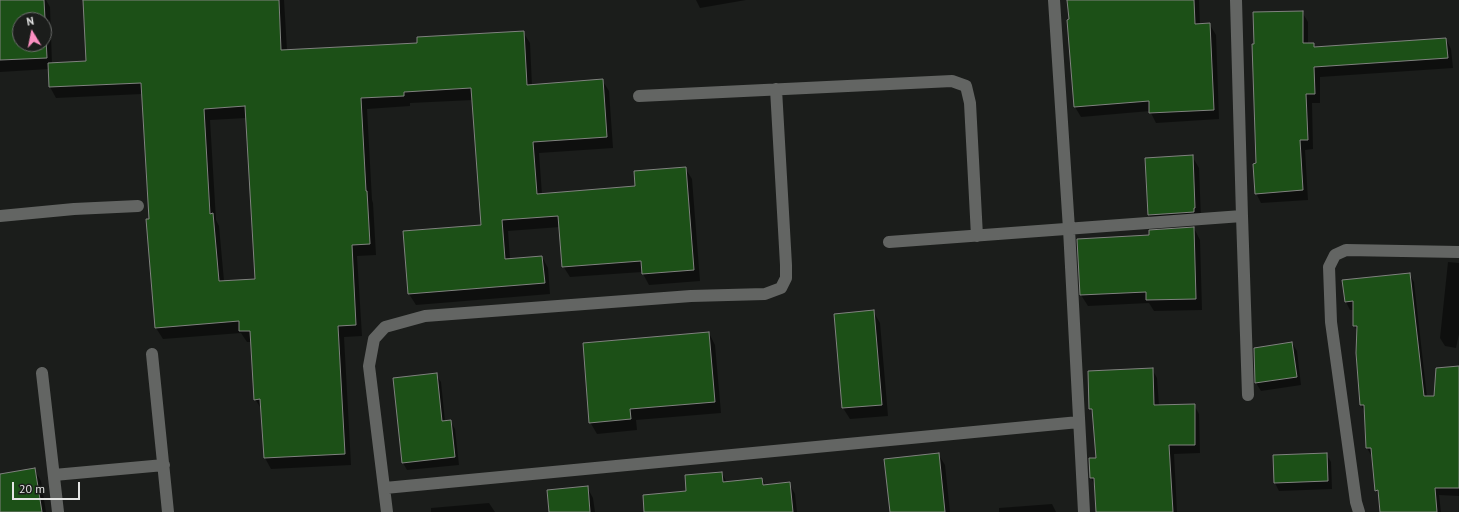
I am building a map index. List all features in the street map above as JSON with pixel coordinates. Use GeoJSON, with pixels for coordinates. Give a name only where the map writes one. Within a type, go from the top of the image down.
{"type":"FeatureCollection","features":[{"type":"Feature","properties":{"kind":"street"},"geometry":{"type":"LineString","coordinates":[[1054,0],[1069,229],[1084,512]]}},
{"type":"Feature","properties":{"kind":"street"},"geometry":{"type":"LineString","coordinates":[[1236,0],[1248,395]]}},
{"type":"Feature","properties":{"kind":"street"},"geometry":{"type":"LineString","coordinates":[[639,96],[952,81],[966,86],[970,103],[977,236]]}},
{"type":"Feature","properties":{"kind":"street"},"geometry":{"type":"LineString","coordinates":[[387,512],[369,366],[374,339],[385,327],[425,316],[683,296],[765,294],[781,288],[786,278],[786,265],[776,89]]}},
{"type":"Feature","properties":{"kind":"street"},"geometry":{"type":"LineString","coordinates":[[0,216],[74,209],[138,206]]}},
{"type":"Feature","properties":{"kind":"street"},"geometry":{"type":"LineString","coordinates":[[889,242],[1242,216]]}},
{"type":"Feature","properties":{"kind":"street"},"geometry":{"type":"LineString","coordinates":[[1359,512],[1356,502],[1331,322],[1329,267],[1335,255],[1346,250],[1459,252]]}},
{"type":"Feature","properties":{"kind":"street"},"geometry":{"type":"LineString","coordinates":[[152,354],[168,512]]}},
{"type":"Feature","properties":{"kind":"street"},"geometry":{"type":"LineString","coordinates":[[42,373],[58,512]]}},
{"type":"Feature","properties":{"kind":"street"},"geometry":{"type":"LineString","coordinates":[[385,488],[1079,422]]}},
{"type":"Feature","properties":{"kind":"street"},"geometry":{"type":"LineString","coordinates":[[54,475],[164,464]]}},
{"type":"Feature","properties":{"kind":"building"},"geometry":{"type":"Polygon","coordinates":[[[0,0],[44,0],[45,12],[12,12],[12,52],[47,52],[47,58],[0,60],[0,0]]]}},
{"type":"Feature","properties":{"kind":"building"},"geometry":{"type":"Polygon","coordinates":[[[83,0],[279,0],[281,50],[417,43],[417,37],[524,31],[527,85],[603,79],[607,137],[533,142],[537,194],[635,186],[634,171],[686,167],[694,270],[642,274],[641,261],[562,267],[558,216],[502,220],[505,259],[542,256],[545,283],[408,294],[403,231],[481,225],[471,88],[404,92],[404,96],[361,98],[370,244],[352,245],[356,325],[338,326],[345,454],[264,458],[260,399],[254,400],[250,331],[239,331],[239,321],[155,328],[146,219],[149,219],[141,83],[49,87],[48,63],[86,61],[83,0]],[[245,106],[204,109],[210,214],[213,213],[219,281],[255,279],[245,106]]]}},
{"type":"Feature","properties":{"kind":"building"},"geometry":{"type":"Polygon","coordinates":[[[1067,0],[1194,0],[1195,24],[1210,23],[1214,110],[1149,113],[1149,101],[1074,107],[1067,20],[1069,19],[1067,0]]]}},
{"type":"Feature","properties":{"kind":"building"},"geometry":{"type":"Polygon","coordinates":[[[1303,11],[1303,43],[1314,43],[1314,47],[1446,38],[1448,58],[1314,67],[1315,94],[1306,94],[1308,140],[1300,140],[1303,190],[1255,194],[1253,164],[1256,163],[1252,44],[1254,44],[1253,12],[1303,11]]]}},
{"type":"Feature","properties":{"kind":"building"},"geometry":{"type":"Polygon","coordinates":[[[1193,155],[1194,212],[1148,215],[1145,158],[1193,155]]]}},
{"type":"Feature","properties":{"kind":"building"},"geometry":{"type":"Polygon","coordinates":[[[1194,227],[1196,299],[1146,300],[1146,292],[1080,295],[1077,239],[1149,235],[1149,230],[1194,227]]]}},
{"type":"Feature","properties":{"kind":"building"},"geometry":{"type":"Polygon","coordinates":[[[1410,273],[1424,396],[1434,396],[1436,368],[1459,366],[1459,488],[1435,488],[1437,512],[1380,512],[1378,490],[1375,491],[1371,448],[1366,448],[1364,405],[1360,405],[1356,353],[1357,326],[1353,326],[1353,301],[1345,302],[1342,280],[1410,273]]]}},
{"type":"Feature","properties":{"kind":"building"},"geometry":{"type":"Polygon","coordinates":[[[874,310],[882,405],[842,408],[834,314],[874,310]]]}},
{"type":"Feature","properties":{"kind":"building"},"geometry":{"type":"Polygon","coordinates":[[[709,332],[715,402],[630,409],[631,419],[589,423],[583,343],[709,332]]]}},
{"type":"Feature","properties":{"kind":"building"},"geometry":{"type":"Polygon","coordinates":[[[1292,342],[1297,377],[1255,383],[1254,348],[1292,342]]]}},
{"type":"Feature","properties":{"kind":"building"},"geometry":{"type":"Polygon","coordinates":[[[1153,368],[1154,405],[1195,404],[1195,445],[1169,445],[1173,512],[1096,512],[1094,478],[1090,478],[1089,458],[1096,458],[1092,409],[1089,409],[1088,371],[1153,368]]]}},
{"type":"Feature","properties":{"kind":"building"},"geometry":{"type":"Polygon","coordinates":[[[437,373],[442,421],[451,420],[455,457],[402,463],[393,378],[437,373]]]}},
{"type":"Feature","properties":{"kind":"building"},"geometry":{"type":"Polygon","coordinates":[[[939,453],[945,512],[890,512],[884,459],[939,453]]]}},
{"type":"Feature","properties":{"kind":"building"},"geometry":{"type":"Polygon","coordinates":[[[1327,453],[1328,481],[1274,483],[1273,455],[1327,453]]]}},
{"type":"Feature","properties":{"kind":"building"},"geometry":{"type":"Polygon","coordinates":[[[35,468],[42,512],[0,512],[0,474],[35,468]]]}},
{"type":"Feature","properties":{"kind":"building"},"geometry":{"type":"Polygon","coordinates":[[[722,472],[723,482],[762,478],[763,485],[790,482],[793,512],[644,512],[643,495],[686,491],[685,475],[722,472]]]}},
{"type":"Feature","properties":{"kind":"building"},"geometry":{"type":"Polygon","coordinates":[[[588,486],[590,512],[549,512],[547,490],[588,486]]]}}]}
